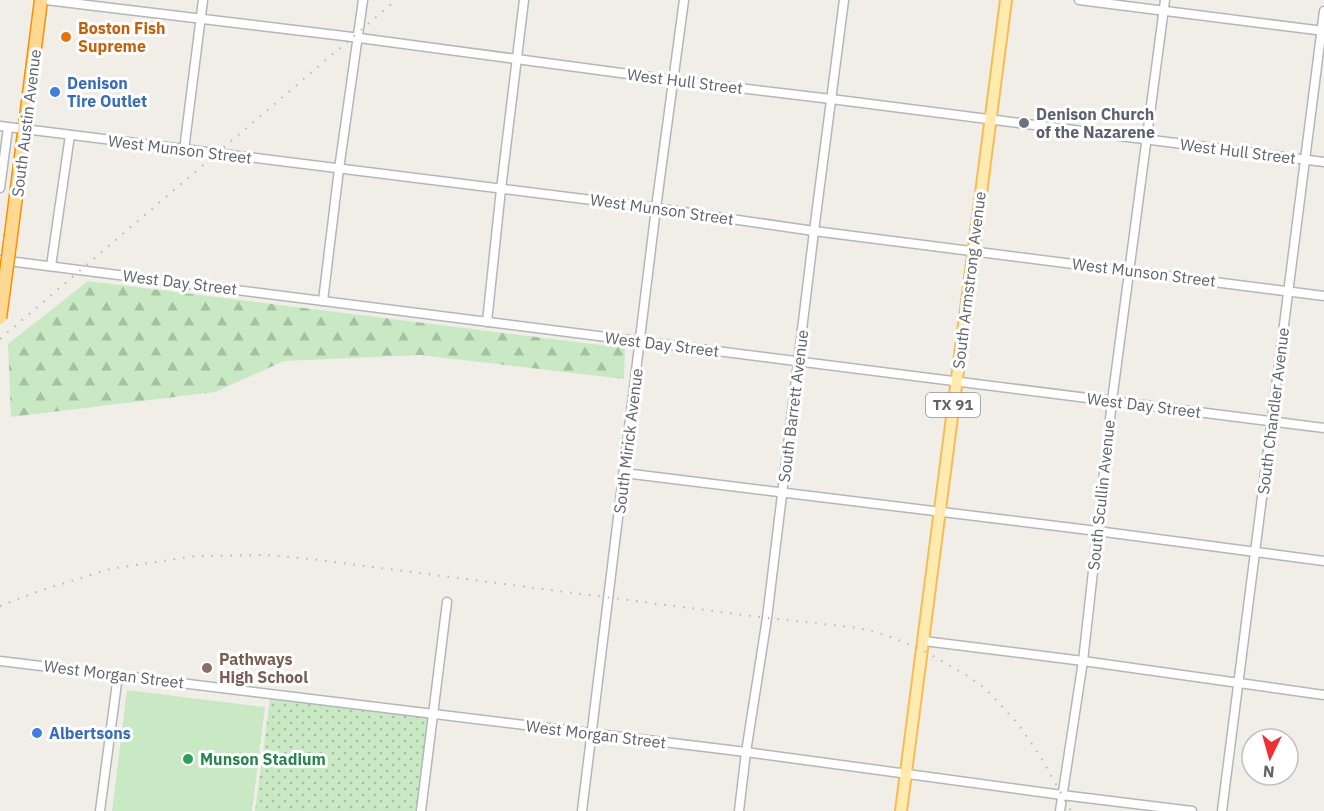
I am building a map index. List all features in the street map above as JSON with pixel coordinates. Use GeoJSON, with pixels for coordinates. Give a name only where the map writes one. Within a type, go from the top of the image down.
{"type":"FeatureCollection","features":[{"type":"Feature","properties":{"kind":"highway","name":"South Austin Avenue"},"geometry":{"type":"LineString","coordinates":[[0,318],[44,0]]}},
{"type":"Feature","properties":{"kind":"main road","name":"South Armstrong Avenue"},"geometry":{"type":"LineString","coordinates":[[901,811],[1006,0]]}},
{"type":"Feature","properties":{"kind":"street","name":"West Hull Street"},"geometry":{"type":"LineString","coordinates":[[44,0],[1324,162]]}},
{"type":"Feature","properties":{"kind":"street"},"geometry":{"type":"LineString","coordinates":[[184,150],[203,0]]}},
{"type":"Feature","properties":{"kind":"street"},"geometry":{"type":"LineString","coordinates":[[323,301],[363,0]]}},
{"type":"Feature","properties":{"kind":"street"},"geometry":{"type":"LineString","coordinates":[[487,322],[524,0]]}},
{"type":"Feature","properties":{"kind":"street","name":"South Mirick Avenue"},"geometry":{"type":"LineString","coordinates":[[582,811],[656,208],[684,0]]}},
{"type":"Feature","properties":{"kind":"street","name":"South Barrett Avenue"},"geometry":{"type":"LineString","coordinates":[[739,811],[767,618],[844,0]]}},
{"type":"Feature","properties":{"kind":"street"},"geometry":{"type":"LineString","coordinates":[[1079,0],[1323,30]]}},
{"type":"Feature","properties":{"kind":"street","name":"South Scullin Avenue"},"geometry":{"type":"LineString","coordinates":[[1060,811],[1083,661],[1112,401],[1165,0]]}},
{"type":"Feature","properties":{"kind":"street","name":"South Chandler Avenue"},"geometry":{"type":"LineString","coordinates":[[1222,811],[1324,11]]}},
{"type":"Feature","properties":{"kind":"street"},"geometry":{"type":"LineString","coordinates":[[0,188],[4,127]]}},
{"type":"Feature","properties":{"kind":"street","name":"West Munson Street"},"geometry":{"type":"LineString","coordinates":[[4,127],[656,208],[814,231],[1324,296]]}},
{"type":"Feature","properties":{"kind":"street"},"geometry":{"type":"LineString","coordinates":[[51,266],[70,135]]}},
{"type":"Feature","properties":{"kind":"street","name":"West Day Street"},"geometry":{"type":"LineString","coordinates":[[0,260],[1324,428]]}},
{"type":"Feature","properties":{"kind":"street"},"geometry":{"type":"LineString","coordinates":[[624,473],[1324,561]]}},
{"type":"Feature","properties":{"kind":"street"},"geometry":{"type":"LineString","coordinates":[[421,811],[447,602]]}},
{"type":"Feature","properties":{"kind":"street"},"geometry":{"type":"LineString","coordinates":[[924,641],[1324,695]]}},
{"type":"Feature","properties":{"kind":"street","name":"West Morgan Street"},"geometry":{"type":"LineString","coordinates":[[0,661],[746,752],[1192,811]]}},
{"type":"Feature","properties":{"kind":"street"},"geometry":{"type":"LineString","coordinates":[[100,811],[118,675]]}},
{"type":"Feature","properties":{"kind":"green space"},"geometry":{"type":"Polygon","coordinates":[[[88,281],[625,348],[624,379],[420,355],[284,361],[215,392],[11,417],[8,344],[88,281]]]}},
{"type":"Feature","properties":{"kind":"green space","name":"Munson Stadium"},"geometry":{"type":"Polygon","coordinates":[[[127,690],[265,707],[252,811],[112,811],[127,690]]]}},
{"type":"Feature","properties":{"kind":"green space"},"geometry":{"type":"Polygon","coordinates":[[[270,699],[428,718],[416,811],[255,811],[270,699]]]}},
{"type":"Feature","properties":{"kind":"railway"},"geometry":{"type":"LineString","coordinates":[[0,339],[396,0]]}},
{"type":"Feature","properties":{"kind":"railway"},"geometry":{"type":"LineString","coordinates":[[0,606],[110,569],[195,556],[266,555],[859,628],[886,635],[923,650],[987,690],[1019,725],[1040,756],[1071,811]]}},
{"type":"Feature","properties":{"kind":"place","name":"Boston Fish Supreme"},"geometry":{"type":"Point","coordinates":[66,37]}},
{"type":"Feature","properties":{"kind":"place","name":"Denison Tire Outlet"},"geometry":{"type":"Point","coordinates":[55,92]}},
{"type":"Feature","properties":{"kind":"place","name":"Denison Church of the Nazarene"},"geometry":{"type":"Point","coordinates":[1024,123]}},
{"type":"Feature","properties":{"kind":"place","name":"Pathways High School"},"geometry":{"type":"Point","coordinates":[207,668]}},
{"type":"Feature","properties":{"kind":"place","name":"Albertsons"},"geometry":{"type":"Point","coordinates":[37,733]}},
{"type":"Feature","properties":{"kind":"place","name":"Munson Stadium"},"geometry":{"type":"Point","coordinates":[188,759]}}]}
